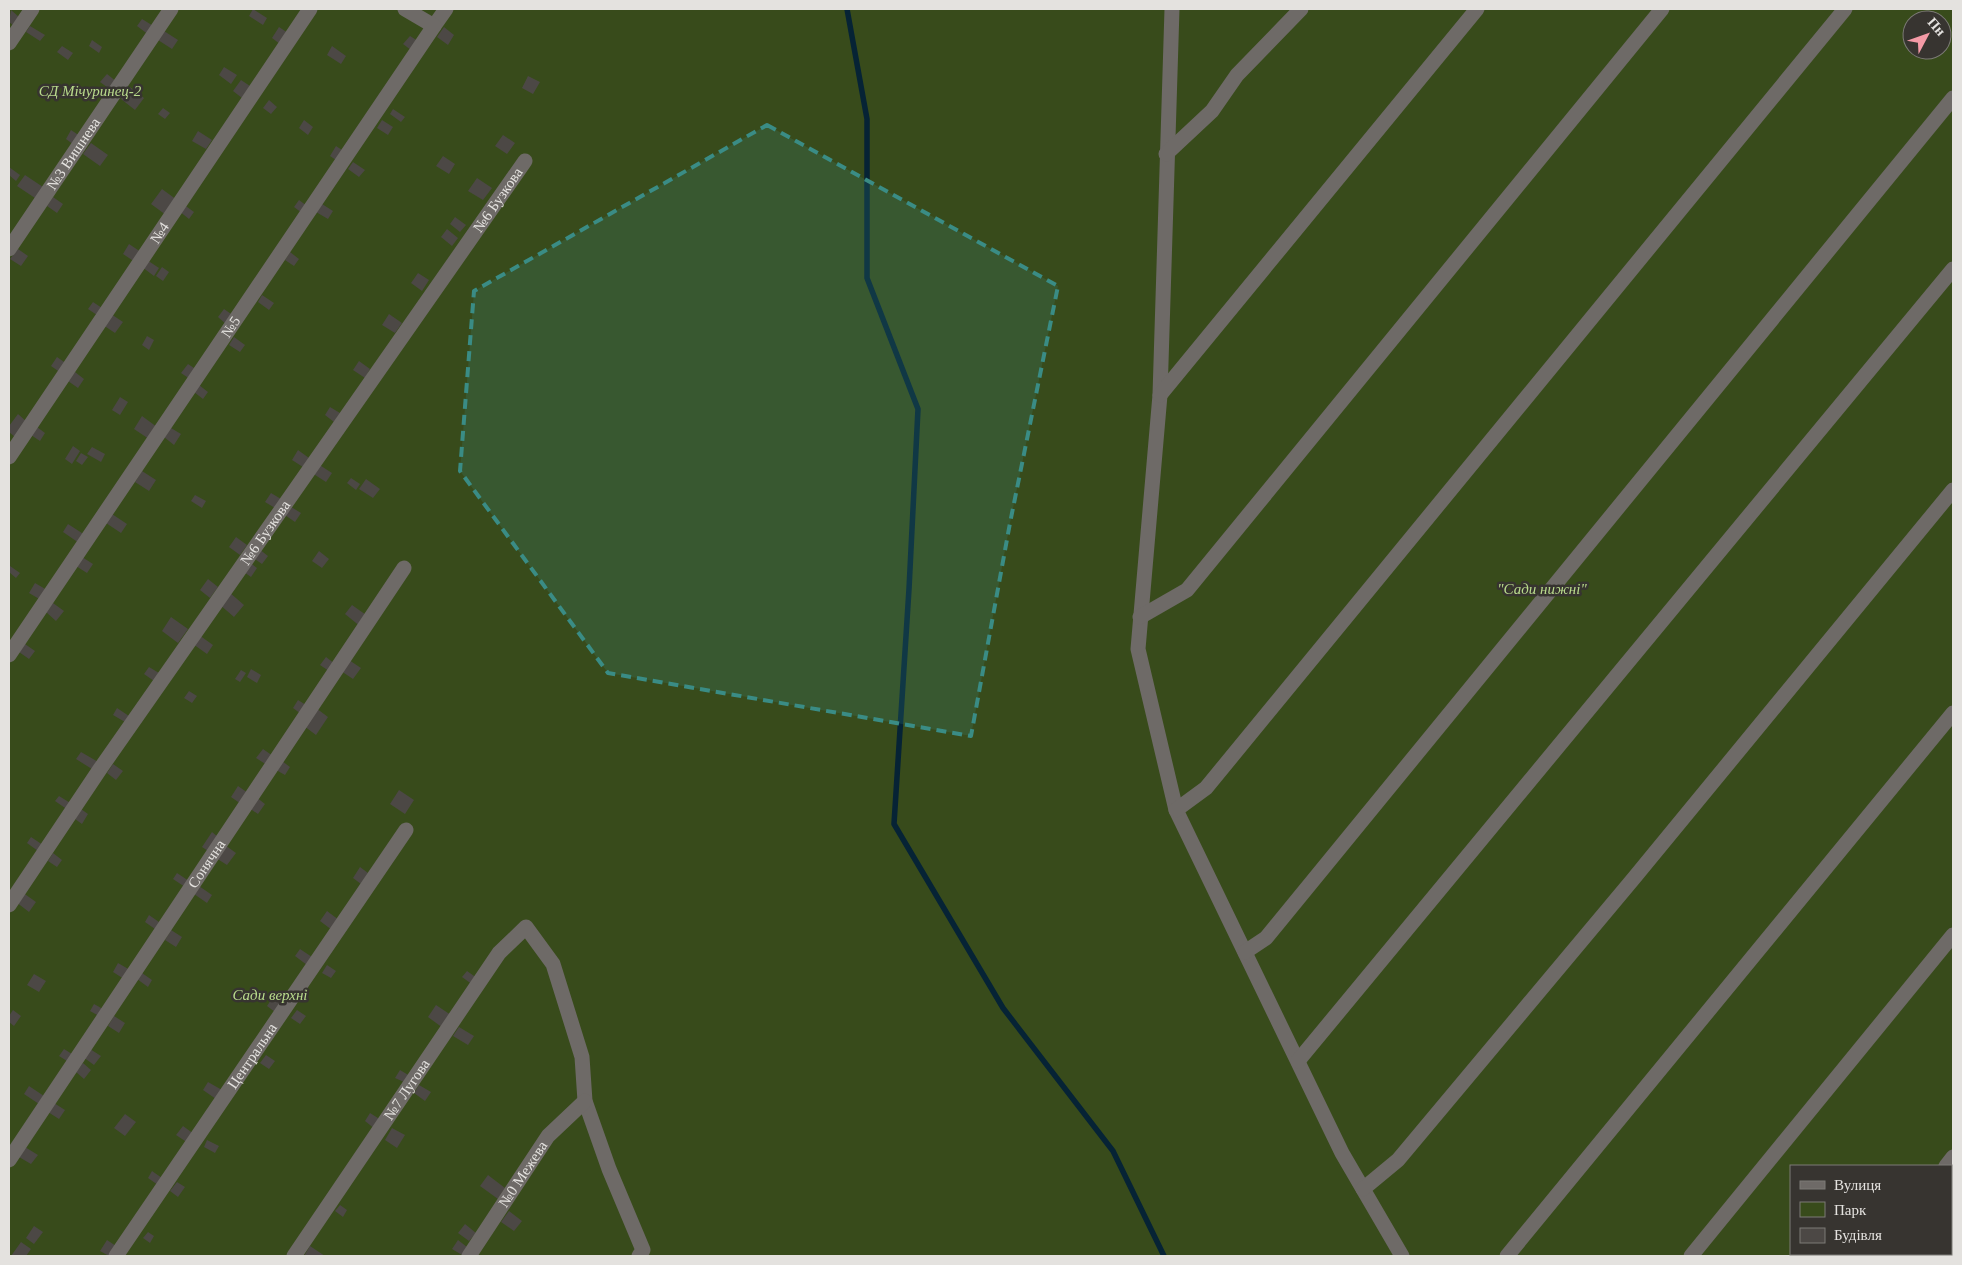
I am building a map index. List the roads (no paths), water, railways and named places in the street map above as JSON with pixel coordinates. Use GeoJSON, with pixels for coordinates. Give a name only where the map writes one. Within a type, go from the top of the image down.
{"type":"FeatureCollection","features":[{"type":"Feature","properties":{"kind":"lane"},"geometry":{"type":"LineString","coordinates":[[9,42],[32,9]]}},
{"type":"Feature","properties":{"kind":"lane","name":"№3 Вишнева"},"geometry":{"type":"LineString","coordinates":[[9,249],[171,9]]}},
{"type":"Feature","properties":{"kind":"lane","name":"№4"},"geometry":{"type":"LineString","coordinates":[[9,457],[310,9]]}},
{"type":"Feature","properties":{"kind":"lane"},"geometry":{"type":"LineString","coordinates":[[405,9],[434,26]]}},
{"type":"Feature","properties":{"kind":"lane","name":"№5"},"geometry":{"type":"LineString","coordinates":[[9,655],[446,9]]}},
{"type":"Feature","properties":{"kind":"lane"},"geometry":{"type":"LineString","coordinates":[[1172,9],[1166,154],[1160,396],[1138,648],[1176,810],[1342,1153],[1402,1256]]}},
{"type":"Feature","properties":{"kind":"lane"},"geometry":{"type":"LineString","coordinates":[[1166,154],[1212,112],[1237,75],[1301,9]]}},
{"type":"Feature","properties":{"kind":"lane"},"geometry":{"type":"LineString","coordinates":[[1160,396],[1478,9]]}},
{"type":"Feature","properties":{"kind":"lane"},"geometry":{"type":"LineString","coordinates":[[1140,617],[1187,590],[1662,9]]}},
{"type":"Feature","properties":{"kind":"lane"},"geometry":{"type":"LineString","coordinates":[[1176,810],[1206,788],[1845,9]]}},
{"type":"Feature","properties":{"kind":"lane"},"geometry":{"type":"LineString","coordinates":[[1245,952],[1266,938],[1953,98]]}},
{"type":"Feature","properties":{"kind":"lane","name":"№6 Бузкова"},"geometry":{"type":"LineString","coordinates":[[9,905],[112,752],[525,161]]}},
{"type":"Feature","properties":{"kind":"lane"},"geometry":{"type":"LineString","coordinates":[[1298,1061],[1953,269]]}},
{"type":"Feature","properties":{"kind":"lane"},"geometry":{"type":"LineString","coordinates":[[1363,1189],[1398,1160],[1634,878],[1953,490]]}},
{"type":"Feature","properties":{"kind":"lane","name":"Сонячна"},"geometry":{"type":"LineString","coordinates":[[9,1160],[404,568]]}},
{"type":"Feature","properties":{"kind":"lane"},"geometry":{"type":"LineString","coordinates":[[1507,1256],[1953,713]]}},
{"type":"Feature","properties":{"kind":"lane","name":"Центральна"},"geometry":{"type":"LineString","coordinates":[[116,1256],[406,830]]}},
{"type":"Feature","properties":{"kind":"lane","name":"№7 Лугова"},"geometry":{"type":"LineString","coordinates":[[294,1256],[499,953],[526,927],[553,964],[582,1057],[586,1101]]}},
{"type":"Feature","properties":{"kind":"lane"},"geometry":{"type":"LineString","coordinates":[[1691,1256],[1953,935]]}},
{"type":"Feature","properties":{"kind":"lane"},"geometry":{"type":"LineString","coordinates":[[586,1101],[608,1169],[641,1253]]}},
{"type":"Feature","properties":{"kind":"lane","name":"№0 Межева"},"geometry":{"type":"LineString","coordinates":[[469,1256],[548,1136],[586,1101]]}},
{"type":"Feature","properties":{"kind":"waterway"},"geometry":{"type":"LineString","coordinates":[[847,9],[867,119],[867,278],[918,409],[894,824],[1003,1008],[1113,1151],[1164,1256]]}},
{"type":"Feature","properties":{"kind":"park label","name":"СД Мічуринец-2"},"geometry":{"type":"Point","coordinates":[90,91]}},
{"type":"Feature","properties":{"kind":"park label","name":"\"Сади нижні\""},"geometry":{"type":"Point","coordinates":[1542,589]}},
{"type":"Feature","properties":{"kind":"park label","name":"Сади верхні"},"geometry":{"type":"Point","coordinates":[270,995]}}]}
